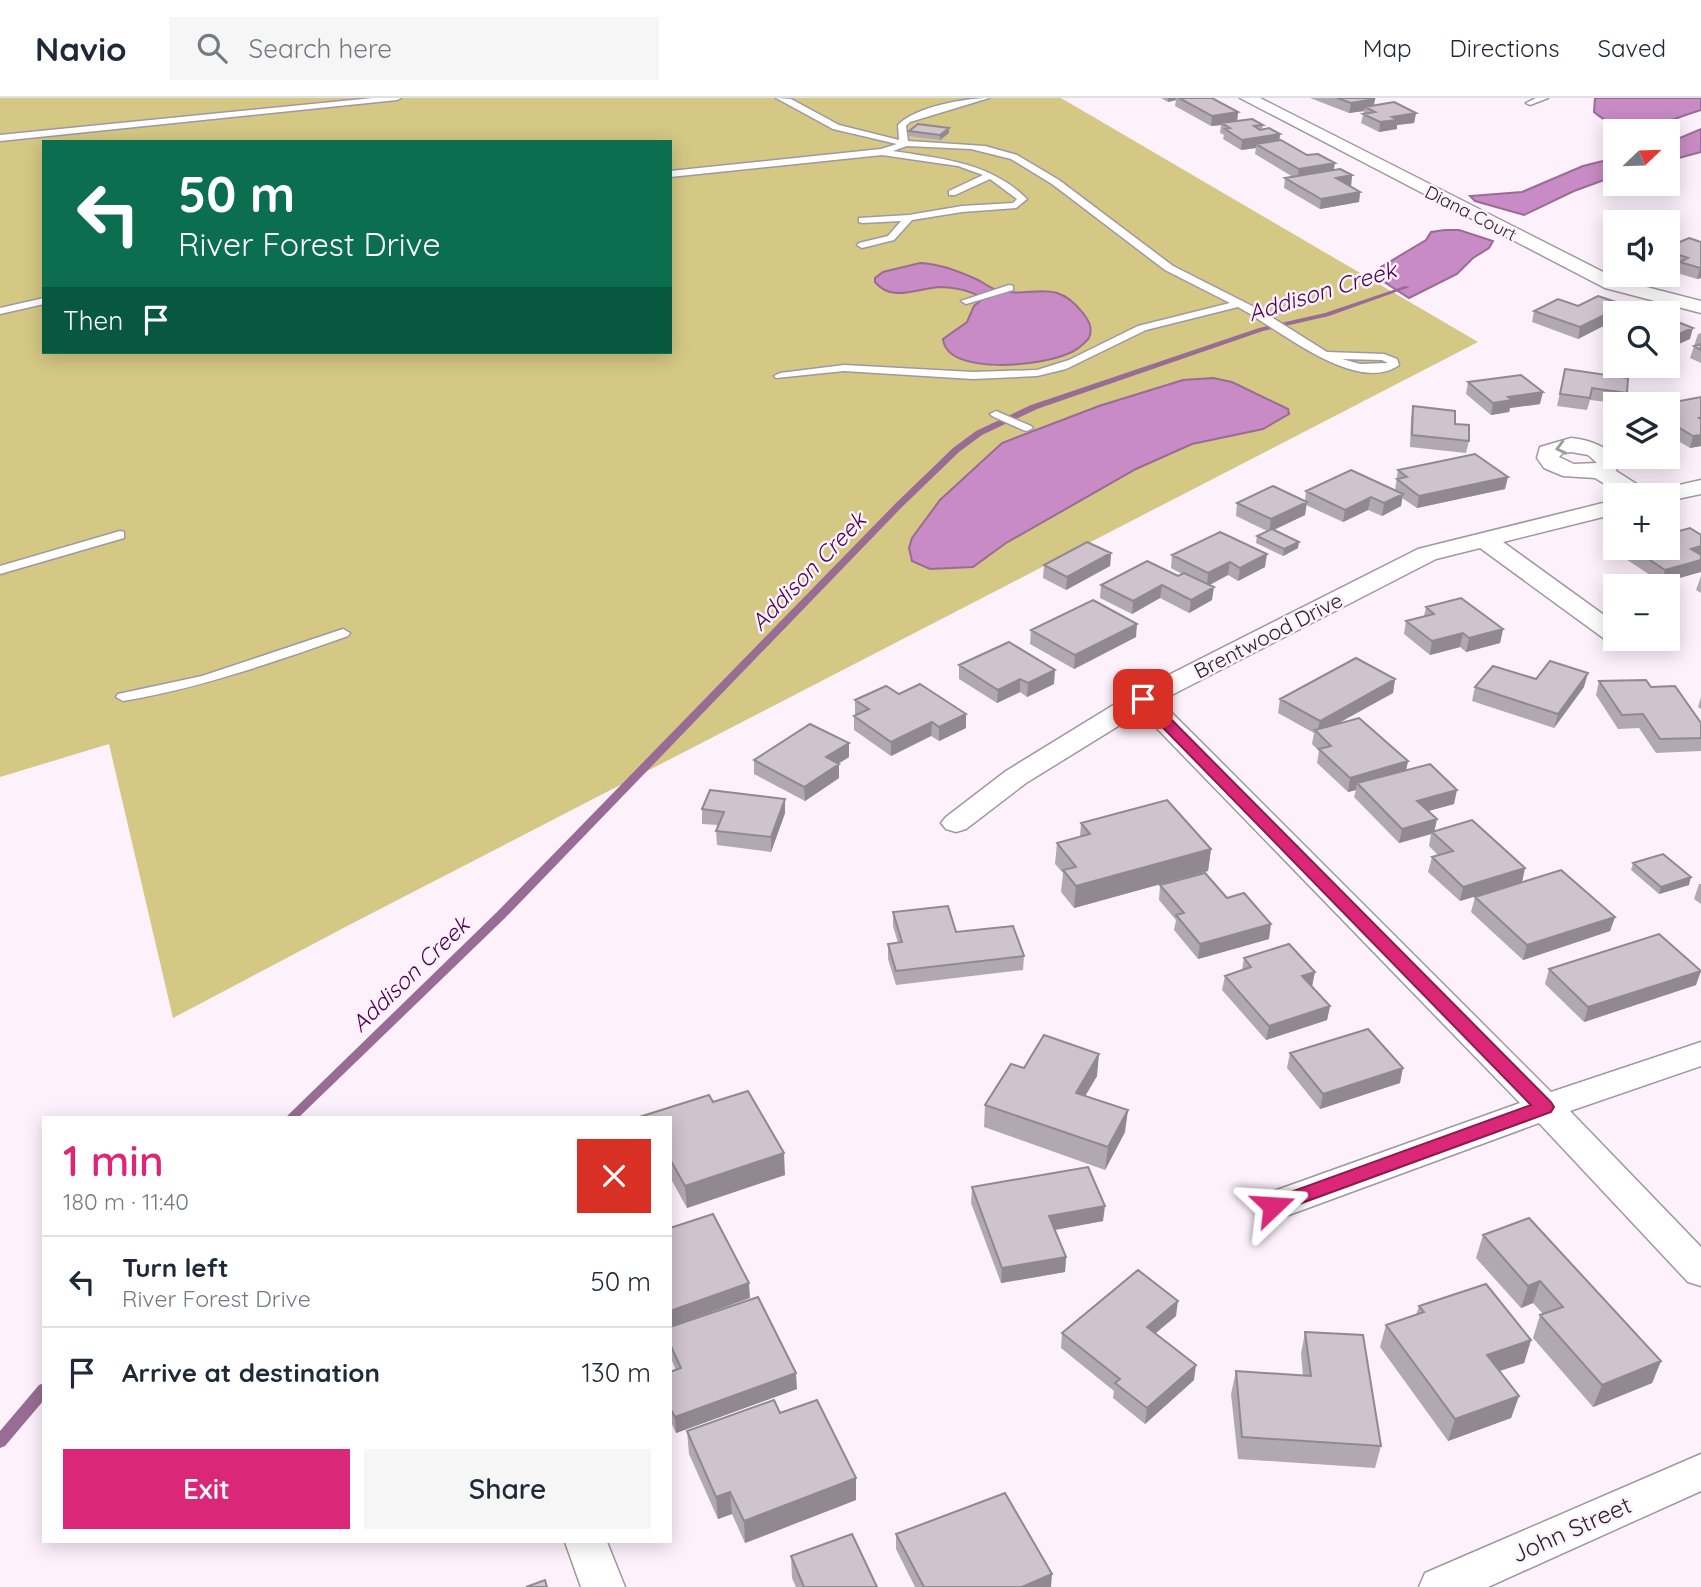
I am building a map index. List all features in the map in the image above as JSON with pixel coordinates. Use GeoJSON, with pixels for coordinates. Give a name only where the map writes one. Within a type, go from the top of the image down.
{"type":"FeatureCollection","features":[{"type":"Feature","properties":{"kind":"street","name":"Diana Court"},"geometry":{"type":"LineString","coordinates":[[1248,98],[1612,284],[1701,307]]}},
{"type":"Feature","properties":{"kind":"street"},"geometry":{"type":"LineString","coordinates":[[1600,471],[1619,483]]}},
{"type":"Feature","properties":{"kind":"street"},"geometry":{"type":"LineString","coordinates":[[1680,492],[1701,487]]}},
{"type":"Feature","properties":{"kind":"street","name":"Brentwood Drive"},"geometry":{"type":"LineString","coordinates":[[956,823],[1016,777],[1143,699],[1427,554],[1603,510]]}},
{"type":"Feature","properties":{"kind":"street"},"geometry":{"type":"LineString","coordinates":[[1485,540],[1603,626]]}},
{"type":"Feature","properties":{"kind":"street"},"geometry":{"type":"LineString","coordinates":[[1143,699],[1545,1107],[1701,1271]]}},
{"type":"Feature","properties":{"kind":"street"},"geometry":{"type":"LineString","coordinates":[[1273,1206],[1545,1107],[1701,1054]]}},
{"type":"Feature","properties":{"kind":"street","name":"John Street"},"geometry":{"type":"LineString","coordinates":[[1441,1587],[1701,1472]]}},
{"type":"Feature","properties":{"kind":"street"},"geometry":{"type":"LineString","coordinates":[[586,1543],[603,1587]]}},
{"type":"Feature","properties":{"kind":"lane"},"geometry":{"type":"LineString","coordinates":[[0,138],[397,98]]}},
{"type":"Feature","properties":{"kind":"lane"},"geometry":{"type":"LineString","coordinates":[[780,98],[835,127],[903,143],[970,146],[1016,158],[1076,194],[1170,268],[1269,320],[1324,355],[1360,366],[1386,368],[1394,365],[1393,361],[1384,357],[1324,355]]}},
{"type":"Feature","properties":{"kind":"lane"},"geometry":{"type":"LineString","coordinates":[[903,143],[902,125],[913,115],[948,109],[985,98]]}},
{"type":"Feature","properties":{"kind":"lane"},"geometry":{"type":"LineString","coordinates":[[1530,103],[1544,98]]}},
{"type":"Feature","properties":{"kind":"lane"},"geometry":{"type":"LineString","coordinates":[[882,152],[903,143]]}},
{"type":"Feature","properties":{"kind":"lane"},"geometry":{"type":"LineString","coordinates":[[672,174],[882,152],[960,164],[991,175],[1022,199],[1007,206],[962,209],[909,218],[862,220]]}},
{"type":"Feature","properties":{"kind":"lane"},"geometry":{"type":"LineString","coordinates":[[952,194],[991,175]]}},
{"type":"Feature","properties":{"kind":"lane"},"geometry":{"type":"LineString","coordinates":[[862,245],[891,238],[909,218]]}},
{"type":"Feature","properties":{"kind":"lane"},"geometry":{"type":"LineString","coordinates":[[966,301],[1009,288]]}},
{"type":"Feature","properties":{"kind":"lane"},"geometry":{"type":"LineString","coordinates":[[0,311],[42,301]]}},
{"type":"Feature","properties":{"kind":"lane"},"geometry":{"type":"LineString","coordinates":[[780,376],[834,367],[991,376],[1047,372],[1072,364],[1133,332],[1238,304]]}},
{"type":"Feature","properties":{"kind":"lane"},"geometry":{"type":"LineString","coordinates":[[996,414],[1024,426]]}},
{"type":"Feature","properties":{"kind":"lane"},"geometry":{"type":"LineString","coordinates":[[0,570],[120,536]]}},
{"type":"Feature","properties":{"kind":"lane"},"geometry":{"type":"LineString","coordinates":[[123,697],[151,693],[262,662],[343,633]]}},
{"type":"Feature","properties":{"kind":"shaded area"},"geometry":{"type":"Polygon","coordinates":[[[0,98],[1061,98],[1478,342],[173,1018],[109,744],[0,777],[0,98]]]}},
{"type":"Feature","properties":{"kind":"shaded area"},"geometry":{"type":"Polygon","coordinates":[[[1595,98],[1701,98],[1701,110],[1675,119],[1604,119],[1594,112],[1595,98]]]}},
{"type":"Feature","properties":{"kind":"shaded area"},"geometry":{"type":"Polygon","coordinates":[[[1701,129],[1701,152],[1680,158],[1680,138],[1701,129]]]}},
{"type":"Feature","properties":{"kind":"shaded area"},"geometry":{"type":"Polygon","coordinates":[[[1603,161],[1603,180],[1524,215],[1475,201],[1470,196],[1522,192],[1583,166],[1603,161]]]}},
{"type":"Feature","properties":{"kind":"shaded area"},"geometry":{"type":"Polygon","coordinates":[[[1459,230],[1493,241],[1489,248],[1473,258],[1457,274],[1409,298],[1384,282],[1381,267],[1426,240],[1431,232],[1459,230]]]}},
{"type":"Feature","properties":{"kind":"shaded area"},"geometry":{"type":"Polygon","coordinates":[[[920,263],[957,271],[997,290],[1042,291],[1062,295],[1087,319],[1089,338],[1070,353],[1038,362],[998,365],[961,359],[948,351],[943,339],[967,322],[974,306],[984,298],[946,287],[906,293],[889,292],[875,282],[875,278],[883,272],[920,263]]]}},
{"type":"Feature","properties":{"kind":"shaded area"},"geometry":{"type":"Polygon","coordinates":[[[1213,378],[1232,382],[1288,409],[1289,414],[1263,429],[1192,444],[1136,469],[1006,543],[973,567],[930,569],[912,561],[909,548],[912,538],[940,500],[1002,443],[1099,406],[1183,380],[1213,378]]]}},
{"type":"Feature","properties":{"kind":"building"},"geometry":{"type":"Polygon","coordinates":[[[1179,98],[1212,98],[1238,112],[1212,116],[1179,98]]]}},
{"type":"Feature","properties":{"kind":"building"},"geometry":{"type":"Polygon","coordinates":[[[1337,98],[1372,98],[1375,99],[1351,103],[1337,98]]]}},
{"type":"Feature","properties":{"kind":"building"},"geometry":{"type":"Polygon","coordinates":[[[1394,102],[1416,113],[1392,117],[1398,120],[1380,122],[1363,114],[1375,112],[1365,107],[1394,102]]]}},
{"type":"Feature","properties":{"kind":"building"},"geometry":{"type":"Polygon","coordinates":[[[1252,119],[1263,125],[1254,126],[1260,130],[1269,128],[1280,134],[1242,140],[1225,129],[1230,128],[1221,123],[1252,119]]]}},
{"type":"Feature","properties":{"kind":"building"},"geometry":{"type":"Polygon","coordinates":[[[918,124],[949,128],[940,135],[909,131],[918,124]]]}},
{"type":"Feature","properties":{"kind":"building"},"geometry":{"type":"Polygon","coordinates":[[[1281,140],[1307,155],[1318,154],[1335,163],[1299,169],[1256,144],[1281,140]]]}},
{"type":"Feature","properties":{"kind":"building"},"geometry":{"type":"Polygon","coordinates":[[[1340,169],[1352,175],[1336,178],[1360,192],[1321,199],[1285,178],[1340,169]]]}},
{"type":"Feature","properties":{"kind":"building"},"geometry":{"type":"Polygon","coordinates":[[[1689,238],[1701,242],[1701,268],[1680,262],[1688,258],[1680,255],[1680,242],[1689,238]]]}},
{"type":"Feature","properties":{"kind":"building"},"geometry":{"type":"Polygon","coordinates":[[[1598,296],[1613,301],[1603,301],[1603,316],[1580,327],[1534,311],[1558,299],[1578,306],[1598,296]]]}},
{"type":"Feature","properties":{"kind":"building"},"geometry":{"type":"Polygon","coordinates":[[[1680,323],[1693,328],[1680,333],[1680,323]]]}},
{"type":"Feature","properties":{"kind":"building"},"geometry":{"type":"Polygon","coordinates":[[[1565,369],[1603,374],[1603,378],[1628,378],[1627,392],[1592,388],[1590,398],[1560,394],[1565,369]]]}},
{"type":"Feature","properties":{"kind":"building"},"geometry":{"type":"Polygon","coordinates":[[[1521,375],[1543,392],[1508,397],[1512,400],[1493,403],[1468,382],[1521,375]]]}},
{"type":"Feature","properties":{"kind":"building"},"geometry":{"type":"Polygon","coordinates":[[[1701,397],[1701,435],[1693,436],[1680,428],[1680,401],[1701,397]]]}},
{"type":"Feature","properties":{"kind":"building"},"geometry":{"type":"Polygon","coordinates":[[[1413,406],[1455,411],[1455,424],[1469,425],[1469,441],[1412,435],[1413,406]]]}},
{"type":"Feature","properties":{"kind":"building"},"geometry":{"type":"Polygon","coordinates":[[[1475,454],[1508,477],[1419,496],[1397,479],[1407,477],[1398,470],[1475,454]]]}},
{"type":"Feature","properties":{"kind":"building"},"geometry":{"type":"Polygon","coordinates":[[[1351,470],[1403,494],[1384,503],[1371,497],[1345,510],[1306,491],[1351,470]]]}},
{"type":"Feature","properties":{"kind":"building"},"geometry":{"type":"Polygon","coordinates":[[[1273,486],[1307,502],[1271,519],[1237,503],[1273,486]]]}},
{"type":"Feature","properties":{"kind":"building"},"geometry":{"type":"Polygon","coordinates":[[[1690,528],[1701,535],[1701,546],[1691,549],[1701,555],[1701,560],[1665,570],[1650,560],[1680,560],[1680,531],[1690,528]]]}},
{"type":"Feature","properties":{"kind":"building"},"geometry":{"type":"Polygon","coordinates":[[[1272,529],[1299,542],[1284,549],[1257,536],[1272,529]]]}},
{"type":"Feature","properties":{"kind":"building"},"geometry":{"type":"Polygon","coordinates":[[[1220,532],[1267,554],[1240,568],[1230,562],[1208,573],[1172,555],[1220,532]]]}},
{"type":"Feature","properties":{"kind":"building"},"geometry":{"type":"Polygon","coordinates":[[[1087,542],[1111,553],[1067,577],[1044,565],[1087,542]]]}},
{"type":"Feature","properties":{"kind":"building"},"geometry":{"type":"Polygon","coordinates":[[[1147,561],[1178,576],[1184,573],[1214,587],[1191,600],[1162,585],[1133,601],[1101,585],[1147,561]]]}},
{"type":"Feature","properties":{"kind":"building"},"geometry":{"type":"Polygon","coordinates":[[[1461,598],[1503,629],[1469,638],[1463,633],[1432,641],[1406,621],[1434,614],[1426,607],[1461,598]]]}},
{"type":"Feature","properties":{"kind":"building"},"geometry":{"type":"Polygon","coordinates":[[[1093,600],[1137,624],[1075,655],[1031,630],[1093,600]]]}},
{"type":"Feature","properties":{"kind":"building"},"geometry":{"type":"Polygon","coordinates":[[[1009,642],[1055,670],[1028,683],[1020,679],[998,690],[959,665],[1009,642]]]}},
{"type":"Feature","properties":{"kind":"building"},"geometry":{"type":"Polygon","coordinates":[[[1356,658],[1395,679],[1320,721],[1280,699],[1356,658]]]}},
{"type":"Feature","properties":{"kind":"building"},"geometry":{"type":"Polygon","coordinates":[[[1550,661],[1588,673],[1558,714],[1475,687],[1493,666],[1536,679],[1550,661]]]}},
{"type":"Feature","properties":{"kind":"building"},"geometry":{"type":"Polygon","coordinates":[[[1646,680],[1651,687],[1675,686],[1701,723],[1701,738],[1660,739],[1643,714],[1622,715],[1599,681],[1646,680]]]}},
{"type":"Feature","properties":{"kind":"building"},"geometry":{"type":"Polygon","coordinates":[[[920,684],[966,714],[939,727],[932,722],[891,742],[854,716],[869,709],[855,700],[886,686],[899,694],[920,684]]]}},
{"type":"Feature","properties":{"kind":"building"},"geometry":{"type":"Polygon","coordinates":[[[1359,718],[1408,761],[1350,778],[1319,749],[1331,746],[1315,730],[1359,718]]]}},
{"type":"Feature","properties":{"kind":"building"},"geometry":{"type":"Polygon","coordinates":[[[810,724],[849,743],[826,757],[839,764],[804,787],[754,760],[810,724]]]}},
{"type":"Feature","properties":{"kind":"building"},"geometry":{"type":"Polygon","coordinates":[[[1430,764],[1457,790],[1417,801],[1437,819],[1402,829],[1357,783],[1430,764]]]}},
{"type":"Feature","properties":{"kind":"building"},"geometry":{"type":"Polygon","coordinates":[[[710,790],[785,799],[771,837],[716,831],[724,812],[702,809],[710,790]]]}},
{"type":"Feature","properties":{"kind":"building"},"geometry":{"type":"Polygon","coordinates":[[[1167,800],[1211,849],[1076,886],[1063,870],[1076,867],[1057,843],[1090,834],[1081,823],[1167,800]]]}},
{"type":"Feature","properties":{"kind":"building"},"geometry":{"type":"Polygon","coordinates":[[[1472,820],[1525,868],[1463,887],[1432,857],[1453,851],[1432,832],[1472,820]]]}},
{"type":"Feature","properties":{"kind":"building"},"geometry":{"type":"Polygon","coordinates":[[[1663,854],[1691,877],[1661,887],[1633,863],[1663,854]]]}},
{"type":"Feature","properties":{"kind":"building"},"geometry":{"type":"Polygon","coordinates":[[[1561,870],[1615,917],[1527,945],[1475,897],[1561,870]]]}},
{"type":"Feature","properties":{"kind":"building"},"geometry":{"type":"Polygon","coordinates":[[[1205,873],[1227,898],[1244,893],[1271,924],[1200,944],[1176,915],[1184,913],[1160,885],[1205,873]]]}},
{"type":"Feature","properties":{"kind":"building"},"geometry":{"type":"Polygon","coordinates":[[[948,906],[956,932],[1013,926],[1024,956],[896,971],[888,944],[902,942],[893,912],[948,906]]]}},
{"type":"Feature","properties":{"kind":"building"},"geometry":{"type":"Polygon","coordinates":[[[1659,934],[1701,971],[1588,1007],[1549,969],[1659,934]]]}},
{"type":"Feature","properties":{"kind":"building"},"geometry":{"type":"Polygon","coordinates":[[[1289,944],[1315,972],[1302,976],[1330,1006],[1269,1026],[1225,976],[1251,967],[1244,958],[1289,944]]]}},
{"type":"Feature","properties":{"kind":"building"},"geometry":{"type":"Polygon","coordinates":[[[1368,1029],[1403,1068],[1323,1094],[1290,1053],[1368,1029]]]}},
{"type":"Feature","properties":{"kind":"building"},"geometry":{"type":"Polygon","coordinates":[[[1044,1035],[1099,1054],[1076,1093],[1128,1110],[1108,1147],[985,1105],[1011,1064],[1024,1068],[1044,1035]]]}},
{"type":"Feature","properties":{"kind":"building"},"geometry":{"type":"Polygon","coordinates":[[[748,1091],[784,1153],[685,1186],[672,1163],[672,1116],[642,1116],[709,1095],[713,1102],[748,1091]]]}},
{"type":"Feature","properties":{"kind":"building"},"geometry":{"type":"Polygon","coordinates":[[[1088,1167],[1105,1206],[1049,1216],[1066,1257],[1002,1268],[972,1187],[1088,1167]]]}},
{"type":"Feature","properties":{"kind":"building"},"geometry":{"type":"Polygon","coordinates":[[[713,1214],[749,1283],[672,1310],[672,1227],[713,1214]]]}},
{"type":"Feature","properties":{"kind":"building"},"geometry":{"type":"Polygon","coordinates":[[[1529,1218],[1661,1361],[1602,1385],[1540,1315],[1563,1307],[1540,1281],[1528,1286],[1483,1235],[1529,1218]]]}},
{"type":"Feature","properties":{"kind":"building"},"geometry":{"type":"Polygon","coordinates":[[[1138,1270],[1178,1301],[1147,1327],[1196,1365],[1147,1408],[1115,1383],[1120,1379],[1062,1333],[1138,1270]]]}},
{"type":"Feature","properties":{"kind":"building"},"geometry":{"type":"Polygon","coordinates":[[[1486,1284],[1531,1340],[1487,1355],[1519,1396],[1455,1419],[1386,1325],[1424,1312],[1419,1306],[1486,1284]]]}},
{"type":"Feature","properties":{"kind":"building"},"geometry":{"type":"Polygon","coordinates":[[[758,1297],[796,1373],[675,1417],[672,1412],[672,1371],[681,1368],[672,1348],[672,1326],[758,1297]]]}},
{"type":"Feature","properties":{"kind":"building"},"geometry":{"type":"Polygon","coordinates":[[[1305,1332],[1363,1335],[1381,1446],[1242,1437],[1236,1371],[1311,1376],[1305,1332]]]}},
{"type":"Feature","properties":{"kind":"building"},"geometry":{"type":"Polygon","coordinates":[[[774,1400],[780,1413],[817,1400],[856,1478],[744,1521],[730,1492],[716,1497],[687,1431],[774,1400]]]}},
{"type":"Feature","properties":{"kind":"building"},"geometry":{"type":"Polygon","coordinates":[[[1005,1493],[1052,1574],[1022,1587],[924,1587],[896,1534],[1005,1493]]]}},
{"type":"Feature","properties":{"kind":"building"},"geometry":{"type":"Polygon","coordinates":[[[852,1534],[877,1587],[804,1587],[791,1556],[852,1534]]]}},
{"type":"Feature","properties":{"kind":"building"},"geometry":{"type":"Polygon","coordinates":[[[545,1580],[547,1587],[526,1587],[545,1580]]]}},
{"type":"Feature","properties":{"kind":"waterway","name":"Addison Creek"},"geometry":{"type":"LineString","coordinates":[[293,1116],[501,915],[899,505],[956,450],[979,433],[1034,407],[1261,329],[1327,315],[1407,287]]}},
{"type":"Feature","properties":{"kind":"waterway","name":"Addison Creek"},"geometry":{"type":"LineString","coordinates":[[0,1442],[42,1391]]}},
{"type":"Feature","properties":{"kind":"route"},"geometry":{"type":"LineString","coordinates":[[1143,699],[1545,1107],[1273,1206]]}}]}
